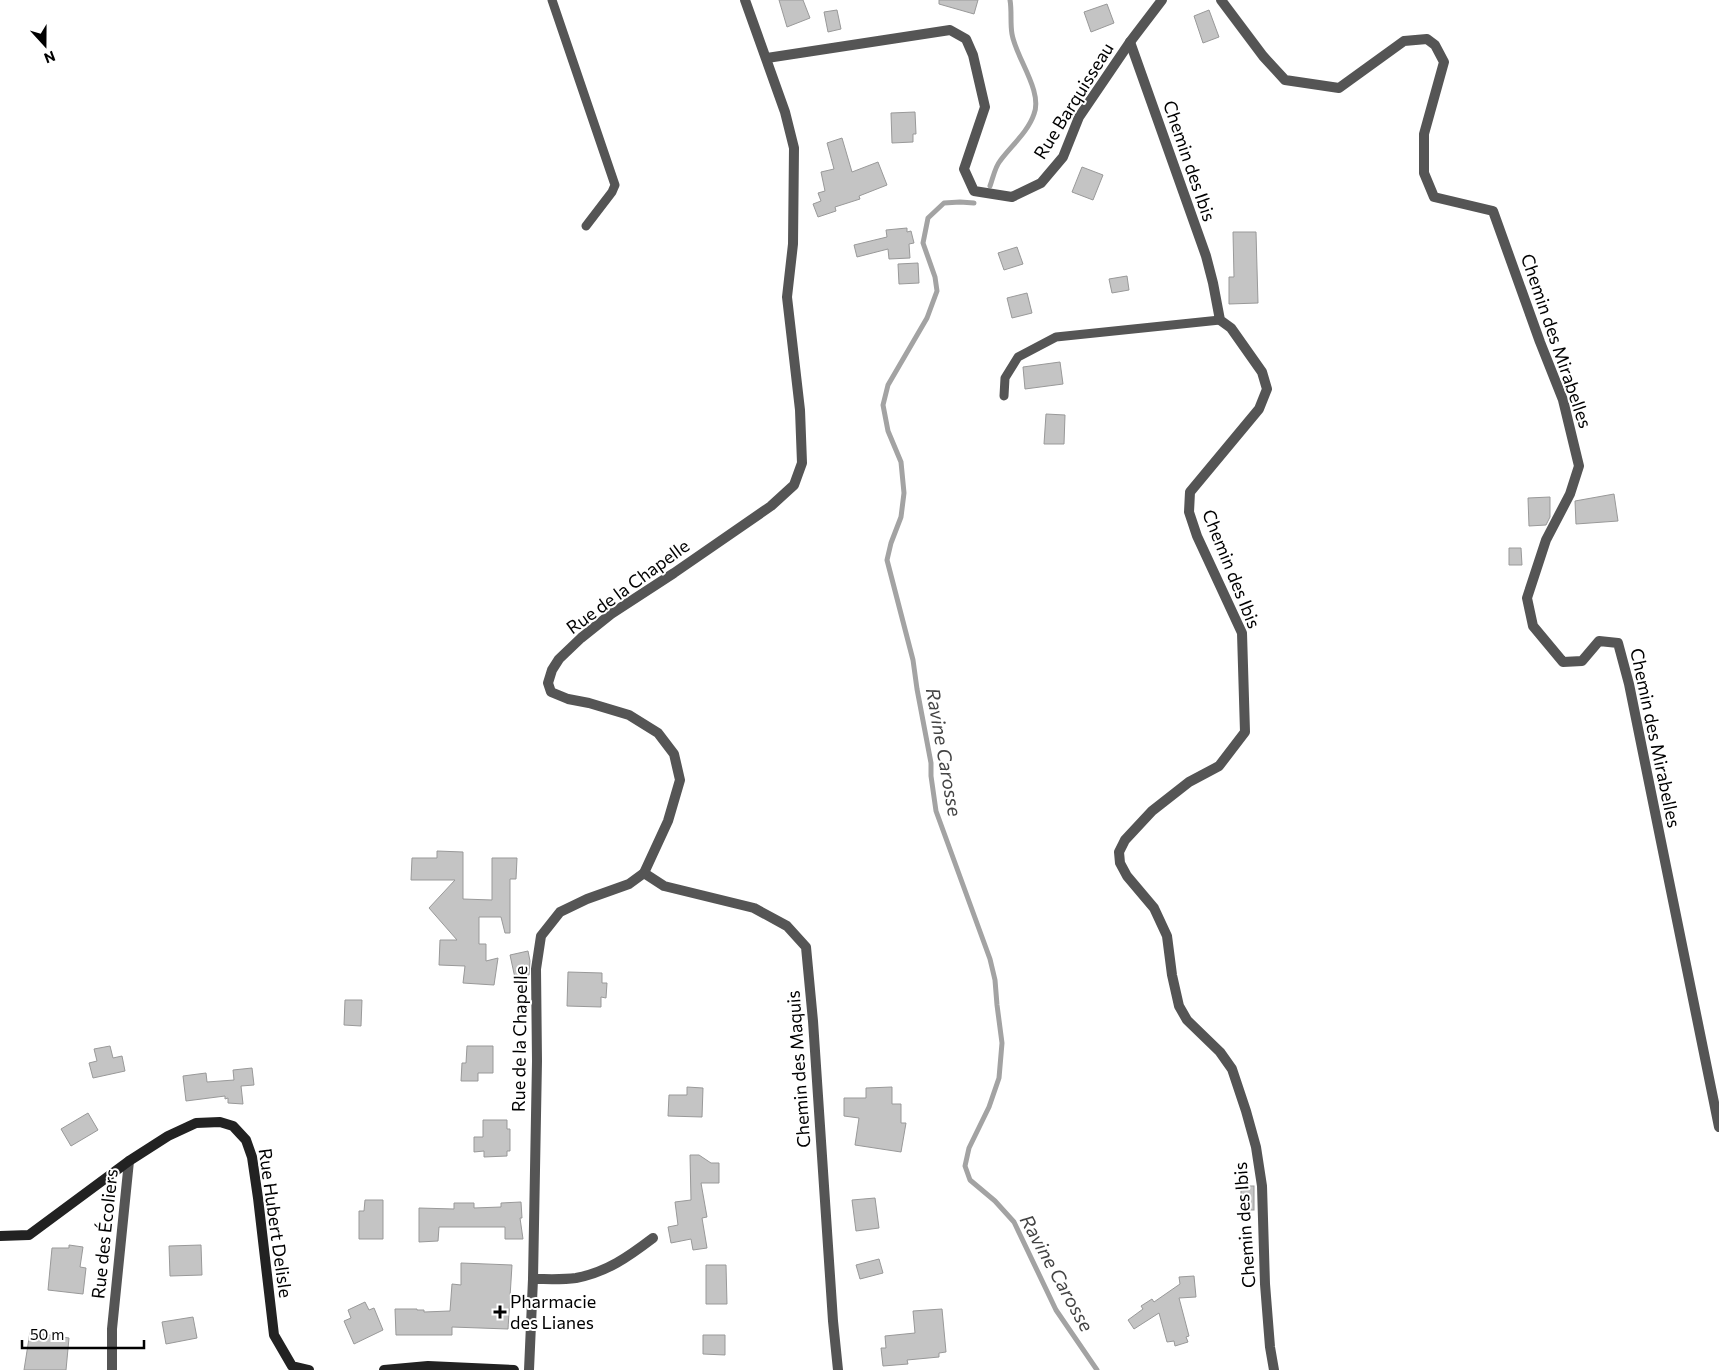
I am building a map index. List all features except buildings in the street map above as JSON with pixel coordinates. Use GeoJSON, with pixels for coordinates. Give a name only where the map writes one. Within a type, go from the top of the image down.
{"type":"FeatureCollection","features":[{"type":"Feature","properties":{"kind":"main road","name":"Rue Hubert Delisle"},"geometry":{"type":"LineString","coordinates":[[0,1236],[29,1235],[129,1161],[168,1136],[196,1123],[220,1122],[233,1126],[246,1140],[252,1157],[274,1335],[292,1366],[309,1370]]}},
{"type":"Feature","properties":{"kind":"main road"},"geometry":{"type":"LineString","coordinates":[[384,1370],[428,1366],[512,1370]]}},
{"type":"Feature","properties":{"kind":"street","name":"Rue de la Chapelle"},"geometry":{"type":"LineString","coordinates":[[529,1370],[537,1061],[536,970],[542,936],[560,912],[587,899],[629,884],[644,872],[668,821],[680,780],[674,754],[658,733],[629,715],[588,702],[568,699],[551,692],[548,683],[552,670],[559,659],[580,638],[611,614],[771,506],[794,486],[802,463],[800,410],[787,296],[793,244],[794,148],[767,58],[745,0]]}},
{"type":"Feature","properties":{"kind":"street","name":"Rue Barquisseau"},"geometry":{"type":"LineString","coordinates":[[767,58],[950,30],[966,39],[985,107],[964,169],[974,191],[1012,197],[1041,183],[1063,157],[1079,117],[1130,42],[1163,0]]}},
{"type":"Feature","properties":{"kind":"street","name":"Chemin des Mirabelles"},"geometry":{"type":"LineString","coordinates":[[1221,0],[1263,56],[1285,80],[1339,88],[1404,41],[1427,39],[1435,45],[1444,62],[1424,134],[1424,173],[1434,197],[1493,211],[1563,400],[1579,466],[1570,494],[1546,540],[1527,598],[1533,626],[1563,662],[1582,661],[1598,640],[1618,643],[1629,684],[1719,1126]]}},
{"type":"Feature","properties":{"kind":"street","name":"Chemin des Ibis"},"geometry":{"type":"LineString","coordinates":[[1130,42],[1206,256],[1220,320],[1231,328],[1262,372],[1267,389],[1258,409],[1190,492],[1189,512],[1201,545],[1242,633],[1245,732],[1219,766],[1189,782],[1152,811],[1126,840],[1119,852],[1120,863],[1127,876],[1154,908],[1167,936],[1172,975],[1179,1006],[1187,1020],[1220,1052],[1232,1070],[1246,1111],[1256,1147],[1262,1186],[1265,1284],[1270,1347],[1274,1370]]}},
{"type":"Feature","properties":{"kind":"street","name":"Chemin des Maquis"},"geometry":{"type":"LineString","coordinates":[[644,872],[664,886],[754,908],[788,926],[806,947],[838,1370]]}},
{"type":"Feature","properties":{"kind":"street","name":"Rue des Écoliers"},"geometry":{"type":"LineString","coordinates":[[112,1370],[112,1329],[129,1161]]}},
{"type":"Feature","properties":{"kind":"street"},"geometry":{"type":"LineString","coordinates":[[532,1279],[574,1278],[601,1272],[625,1260],[652,1238]]}},
{"type":"Feature","properties":{"kind":"lane"},"geometry":{"type":"LineString","coordinates":[[552,0],[615,185],[612,192],[586,226]]}},
{"type":"Feature","properties":{"kind":"lane"},"geometry":{"type":"LineString","coordinates":[[1004,396],[1005,378],[1018,357],[1056,337],[1220,320]]}},
{"type":"Feature","properties":{"kind":"waterway","name":"Ravine Carosse"},"geometry":{"type":"LineString","coordinates":[[990,186],[998,163],[1028,127],[1036,105],[1032,85],[1014,43],[1010,0]]}},
{"type":"Feature","properties":{"kind":"waterway","name":"Ravine Carosse"},"geometry":{"type":"LineString","coordinates":[[974,203],[944,203],[928,218],[923,243],[935,277],[937,291],[927,318],[888,385],[883,405],[888,431],[901,462],[904,493],[901,517],[887,560],[913,660],[931,763],[936,811],[990,959],[995,980],[1002,1043],[999,1078],[989,1107],[969,1148],[965,1166],[970,1180],[995,1201],[1014,1222],[1056,1310],[1097,1370]]}},
{"type":"Feature","properties":{"kind":"place","name":"Pharmacie des Lianes"},"geometry":{"type":"Point","coordinates":[500,1312]}}]}
